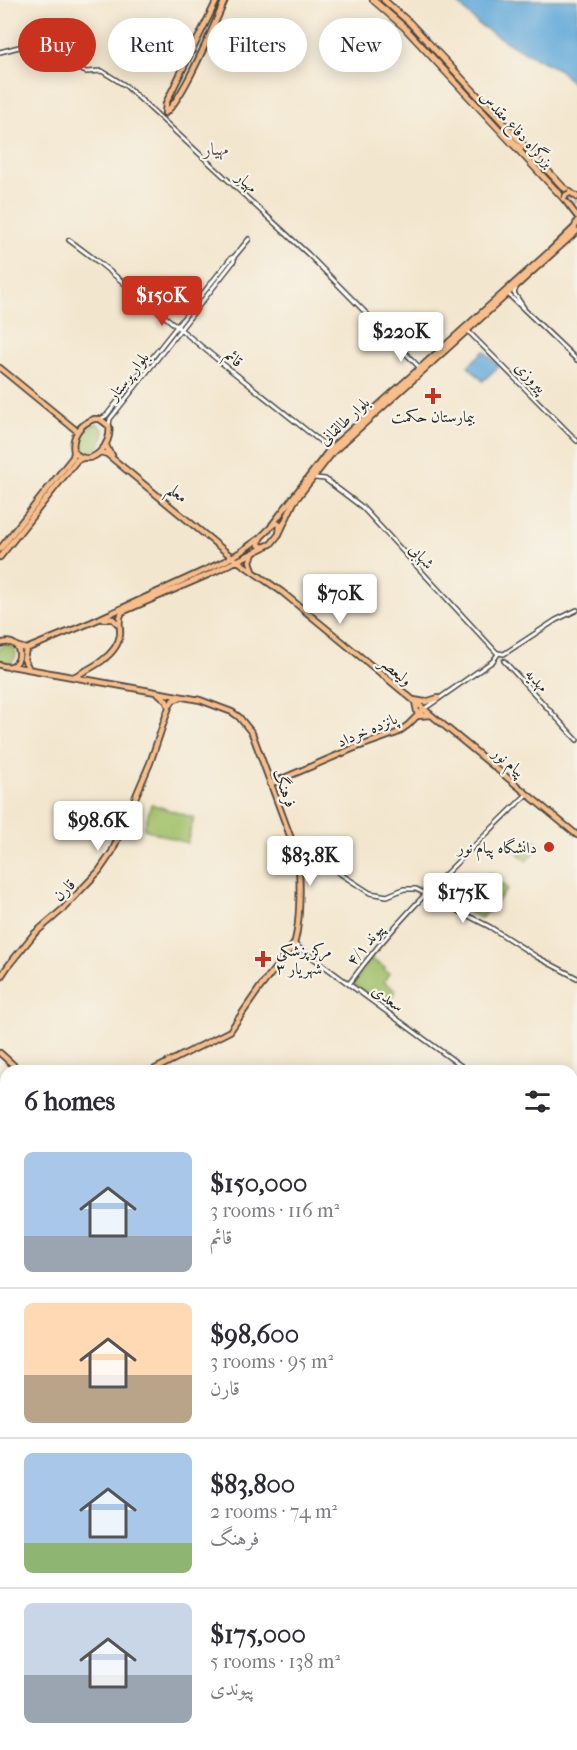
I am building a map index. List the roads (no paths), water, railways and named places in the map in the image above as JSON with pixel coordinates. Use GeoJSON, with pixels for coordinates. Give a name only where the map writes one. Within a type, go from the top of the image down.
{"type":"FeatureCollection","features":[{"type":"Feature","properties":{"kind":"highway","name":"بزرگراه دفاع مقدس"},"geometry":{"type":"LineString","coordinates":[[373,0],[400,23],[498,128],[564,194]]}},
{"type":"Feature","properties":{"kind":"highway","name":"بزرگراه دفاع مقدس"},"geometry":{"type":"LineString","coordinates":[[384,0],[410,23],[564,194]]}},
{"type":"Feature","properties":{"kind":"highway"},"geometry":{"type":"LineString","coordinates":[[564,194],[577,196]]}},
{"type":"Feature","properties":{"kind":"main road"},"geometry":{"type":"LineString","coordinates":[[218,0],[166,104],[165,113],[171,108],[189,77],[225,0]]}},
{"type":"Feature","properties":{"kind":"main road"},"geometry":{"type":"LineString","coordinates":[[498,128],[521,149]]}},
{"type":"Feature","properties":{"kind":"main road","name":"بلوار طالقانی"},"geometry":{"type":"LineString","coordinates":[[268,546],[279,534],[294,502],[333,452],[575,227],[576,214],[564,194]]}},
{"type":"Feature","properties":{"kind":"main road","name":"بلوار طالقانی"},"geometry":{"type":"LineString","coordinates":[[260,538],[330,449],[420,368],[468,331],[508,291],[517,286],[577,231]]}},
{"type":"Feature","properties":{"kind":"main road"},"geometry":{"type":"LineString","coordinates":[[0,368],[77,431]]}},
{"type":"Feature","properties":{"kind":"main road"},"geometry":{"type":"LineString","coordinates":[[0,557],[9,541],[77,460],[94,457],[106,445],[110,436],[109,426],[100,419],[89,421],[77,431],[73,457],[49,491]]}},
{"type":"Feature","properties":{"kind":"main road","name":"معلم"},"geometry":{"type":"LineString","coordinates":[[106,445],[109,452],[231,551],[239,553]]}},
{"type":"Feature","properties":{"kind":"main road"},"geometry":{"type":"LineString","coordinates":[[74,452],[83,458]]}},
{"type":"Feature","properties":{"kind":"main road","name":"معلم"},"geometry":{"type":"LineString","coordinates":[[100,452],[107,454],[235,558]]}},
{"type":"Feature","properties":{"kind":"main road"},"geometry":{"type":"LineString","coordinates":[[280,514],[282,519],[288,514]]}},
{"type":"Feature","properties":{"kind":"main road"},"geometry":{"type":"LineString","coordinates":[[270,526],[279,524],[279,534]]}},
{"type":"Feature","properties":{"kind":"main road"},"geometry":{"type":"LineString","coordinates":[[235,558],[260,538]]}},
{"type":"Feature","properties":{"kind":"main road"},"geometry":{"type":"LineString","coordinates":[[260,538],[259,545],[268,546]]}},
{"type":"Feature","properties":{"kind":"main road"},"geometry":{"type":"LineString","coordinates":[[0,549],[9,541]]}},
{"type":"Feature","properties":{"kind":"main road"},"geometry":{"type":"LineString","coordinates":[[74,677],[93,667],[115,648],[120,635],[118,624],[122,612],[235,558],[253,554],[268,546]]}},
{"type":"Feature","properties":{"kind":"main road"},"geometry":{"type":"LineString","coordinates":[[223,548],[227,557],[226,563]]}},
{"type":"Feature","properties":{"kind":"main road"},"geometry":{"type":"LineString","coordinates":[[253,554],[250,561],[253,571]]}},
{"type":"Feature","properties":{"kind":"main road","name":"ولیعصر"},"geometry":{"type":"LineString","coordinates":[[235,558],[282,592],[424,709]]}},
{"type":"Feature","properties":{"kind":"main road"},"geometry":{"type":"LineString","coordinates":[[0,644],[8,642],[26,649],[226,563],[253,571]]}},
{"type":"Feature","properties":{"kind":"main road"},"geometry":{"type":"LineString","coordinates":[[92,622],[109,618],[118,624]]}},
{"type":"Feature","properties":{"kind":"main road"},"geometry":{"type":"LineString","coordinates":[[11,666],[19,657],[16,646]]}},
{"type":"Feature","properties":{"kind":"main road"},"geometry":{"type":"LineString","coordinates":[[26,649],[24,659],[29,669]]}},
{"type":"Feature","properties":{"kind":"main road","name":"فرهنگ"},"geometry":{"type":"LineString","coordinates":[[1,666],[200,700],[226,708],[239,717],[252,733],[298,858],[297,937],[294,945]]}},
{"type":"Feature","properties":{"kind":"main road"},"geometry":{"type":"LineString","coordinates":[[93,667],[92,677],[101,683]]}},
{"type":"Feature","properties":{"kind":"main road"},"geometry":{"type":"LineString","coordinates":[[157,692],[166,700],[169,707]]}},
{"type":"Feature","properties":{"kind":"main road"},"geometry":{"type":"LineString","coordinates":[[169,707],[173,700],[182,697]]}},
{"type":"Feature","properties":{"kind":"main road","name":"ولیعصر"},"geometry":{"type":"LineString","coordinates":[[413,701],[425,702],[438,698]]}},
{"type":"Feature","properties":{"kind":"main road"},"geometry":{"type":"LineString","coordinates":[[413,701],[418,716],[431,715]]}},
{"type":"Feature","properties":{"kind":"main road","name":"قارن"},"geometry":{"type":"LineString","coordinates":[[0,978],[34,934],[80,891],[99,871],[112,852],[150,763],[169,707]]}},
{"type":"Feature","properties":{"kind":"main road","name":"پانزده خرداد"},"geometry":{"type":"LineString","coordinates":[[270,784],[352,749],[404,730],[424,709]]}},
{"type":"Feature","properties":{"kind":"main road","name":"پیام نور"},"geometry":{"type":"LineString","coordinates":[[424,709],[577,835]]}},
{"type":"Feature","properties":{"kind":"main road"},"geometry":{"type":"LineString","coordinates":[[163,1065],[230,1031],[259,989],[294,945]]}},
{"type":"Feature","properties":{"kind":"main road"},"geometry":{"type":"LineString","coordinates":[[0,1053],[13,1065]]}},
{"type":"Feature","properties":{"kind":"main road"},"geometry":{"type":"LineString","coordinates":[[0,1447],[0,1463]]}},
{"type":"Feature","properties":{"kind":"street","name":"مهیار"},"geometry":{"type":"LineString","coordinates":[[0,52],[19,47],[40,51],[86,72],[102,71],[119,81],[308,254],[420,368]]}},
{"type":"Feature","properties":{"kind":"street","name":"بلوار پرستار"},"geometry":{"type":"LineString","coordinates":[[100,419],[106,416],[231,258],[249,239]]}},
{"type":"Feature","properties":{"kind":"street","name":"قائم"},"geometry":{"type":"LineString","coordinates":[[69,240],[330,449]]}},
{"type":"Feature","properties":{"kind":"street","name":"بلوار پرستار"},"geometry":{"type":"LineString","coordinates":[[109,426],[110,419],[234,261],[234,257]]}},
{"type":"Feature","properties":{"kind":"street"},"geometry":{"type":"LineString","coordinates":[[517,286],[514,293],[525,310]]}},
{"type":"Feature","properties":{"kind":"street"},"geometry":{"type":"LineString","coordinates":[[508,291],[577,360]]}},
{"type":"Feature","properties":{"kind":"street","name":"پیروزی"},"geometry":{"type":"LineString","coordinates":[[468,331],[577,441]]}},
{"type":"Feature","properties":{"kind":"street"},"geometry":{"type":"LineString","coordinates":[[323,463],[321,468],[325,479]]}},
{"type":"Feature","properties":{"kind":"street"},"geometry":{"type":"LineString","coordinates":[[309,482],[317,477],[325,479]]}},
{"type":"Feature","properties":{"kind":"street","name":"شهابی"},"geometry":{"type":"LineString","coordinates":[[325,479],[362,507],[498,654]]}},
{"type":"Feature","properties":{"kind":"street"},"geometry":{"type":"LineString","coordinates":[[498,654],[504,654],[556,620],[577,610]]}},
{"type":"Feature","properties":{"kind":"street","name":"پانزده خرداد"},"geometry":{"type":"LineString","coordinates":[[424,709],[493,661],[498,654]]}},
{"type":"Feature","properties":{"kind":"street"},"geometry":{"type":"LineString","coordinates":[[493,661],[504,661],[504,654]]}},
{"type":"Feature","properties":{"kind":"street","name":"مهدیه"},"geometry":{"type":"LineString","coordinates":[[504,661],[577,740]]}},
{"type":"Feature","properties":{"kind":"street"},"geometry":{"type":"LineString","coordinates":[[429,705],[431,715]]}},
{"type":"Feature","properties":{"kind":"street","name":"پیوند ۴/۱"},"geometry":{"type":"LineString","coordinates":[[349,984],[386,936],[527,794]]}},
{"type":"Feature","properties":{"kind":"street"},"geometry":{"type":"LineString","coordinates":[[303,850],[303,856],[314,859],[370,893],[387,896],[410,888],[419,890],[490,927],[537,957],[577,978]]}},
{"type":"Feature","properties":{"kind":"street"},"geometry":{"type":"LineString","coordinates":[[299,868],[308,860],[314,859]]}},
{"type":"Feature","properties":{"kind":"street"},"geometry":{"type":"LineString","coordinates":[[432,888],[430,892],[432,897]]}},
{"type":"Feature","properties":{"kind":"street"},"geometry":{"type":"LineString","coordinates":[[419,890],[422,894],[421,899],[432,897]]}},
{"type":"Feature","properties":{"kind":"street","name":"سعدی"},"geometry":{"type":"LineString","coordinates":[[294,945],[460,1065]]}},
{"type":"Feature","properties":{"kind":"water"},"geometry":{"type":"Polygon","coordinates":[[[455,0],[577,0],[577,88],[560,70],[518,49],[478,24],[455,0]]]}},
{"type":"Feature","properties":{"kind":"water"},"geometry":{"type":"Polygon","coordinates":[[[484,351],[499,366],[483,381],[468,366],[484,351]]]}},
{"type":"Feature","properties":{"kind":"tunnel"},"geometry":{"type":"LineString","coordinates":[[521,149],[577,205]]}},
{"type":"Feature","properties":{"kind":"place","name":"بیمارستان حکمت"},"geometry":{"type":"Point","coordinates":[433,396]}},
{"type":"Feature","properties":{"kind":"place","name":"دانشگاه پیام نور"},"geometry":{"type":"Point","coordinates":[549,847]}},
{"type":"Feature","properties":{"kind":"place","name":"مرکز پزشکی شهریار ۳"},"geometry":{"type":"Point","coordinates":[263,959]}},
{"type":"Feature","properties":{"kind":"district","name":"مهیار"},"geometry":{"type":"Point","coordinates":[216,149]}}]}
